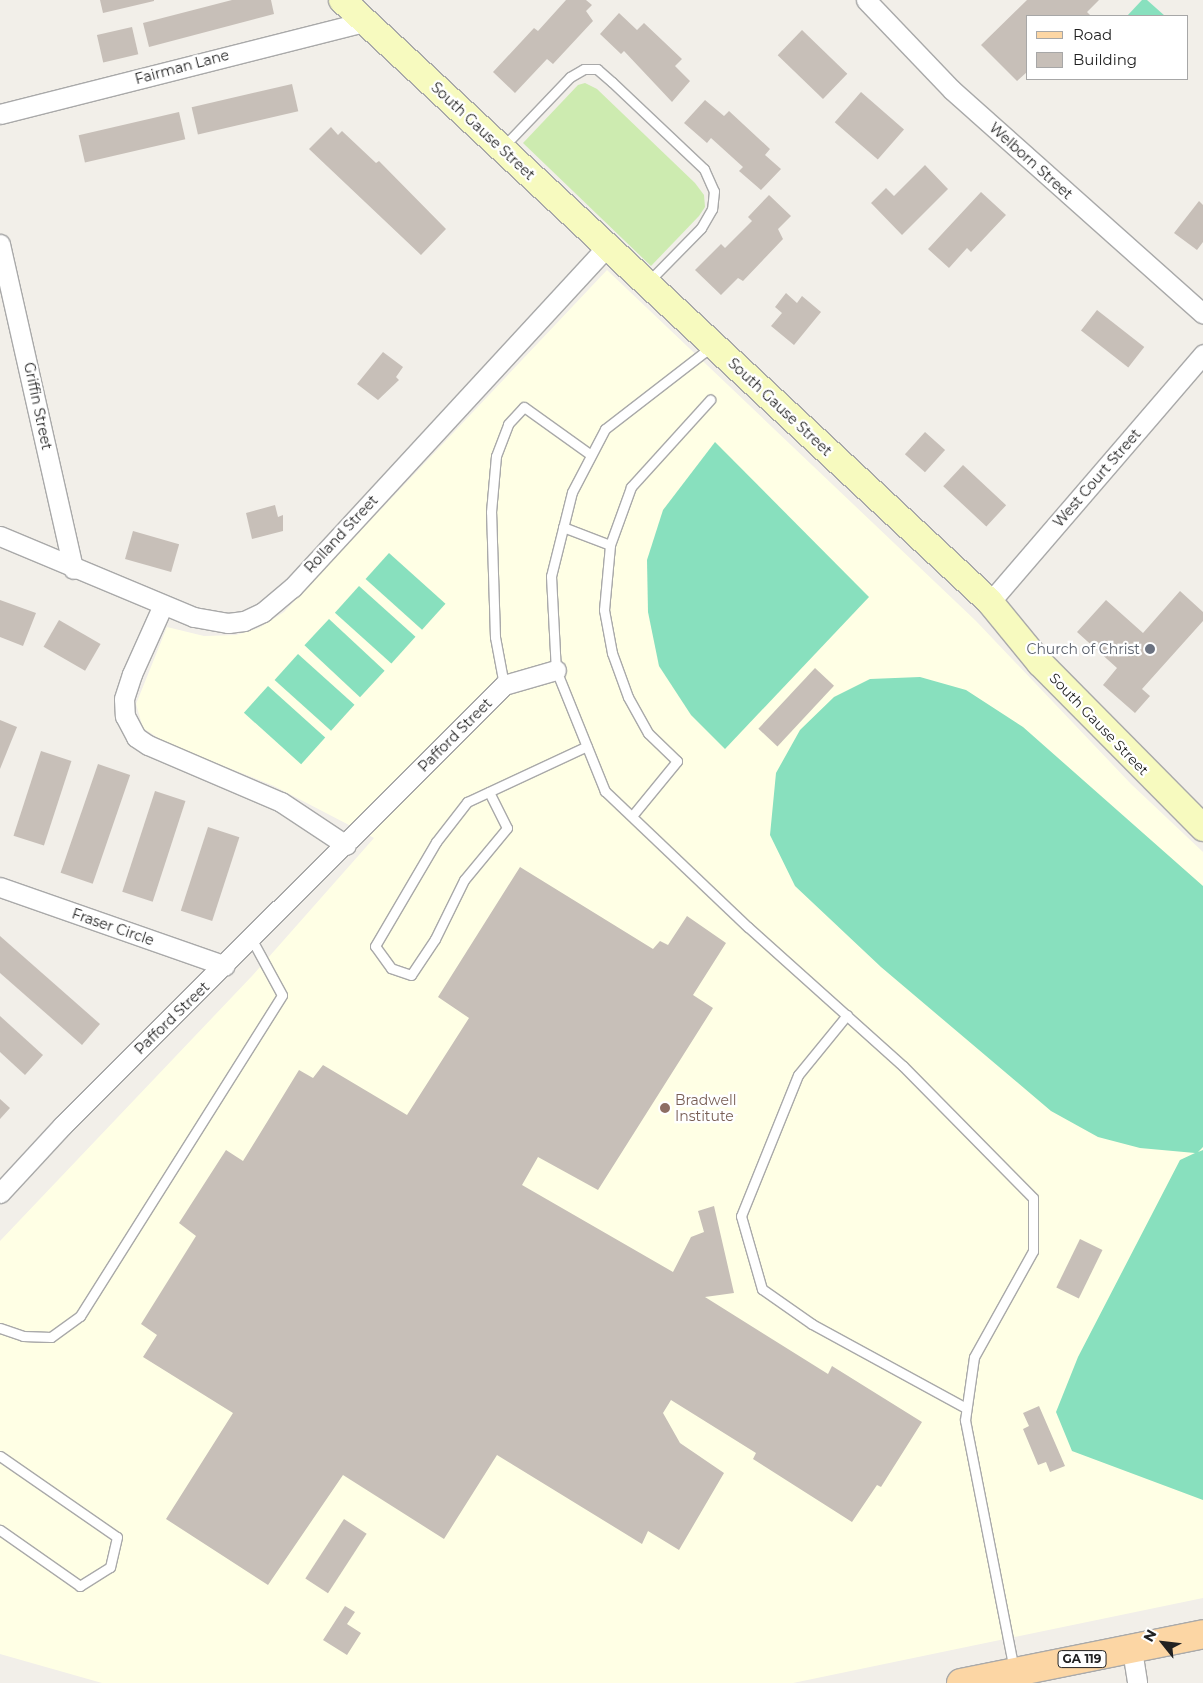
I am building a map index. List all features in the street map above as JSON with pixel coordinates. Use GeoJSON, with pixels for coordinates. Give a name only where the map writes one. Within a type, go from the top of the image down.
{"type":"FeatureCollection","features":[{"type":"Feature","properties":{"kind":"main road","name":"GA 119"},"geometry":{"type":"LineString","coordinates":[[961,1683],[1132,1650],[1203,1634]]}},
{"type":"Feature","properties":{"kind":"street","name":"South Gause Street"},"geometry":{"type":"LineString","coordinates":[[342,0],[608,245],[990,602],[1040,662],[1203,828]]}},
{"type":"Feature","properties":{"kind":"street","name":"Welborn Street"},"geometry":{"type":"LineString","coordinates":[[866,0],[952,90],[1203,314]]}},
{"type":"Feature","properties":{"kind":"street","name":"Fairman Lane"},"geometry":{"type":"LineString","coordinates":[[0,114],[364,22]]}},
{"type":"Feature","properties":{"kind":"street","name":"Griffin Street"},"geometry":{"type":"LineString","coordinates":[[0,244],[73,569]]}},
{"type":"Feature","properties":{"kind":"street","name":"Rolland Street"},"geometry":{"type":"LineString","coordinates":[[0,536],[73,569],[203,619],[228,624],[244,621],[275,602],[292,588],[608,245]]}},
{"type":"Feature","properties":{"kind":"street","name":"West Court Street"},"geometry":{"type":"LineString","coordinates":[[990,602],[1203,354]]}},
{"type":"Feature","properties":{"kind":"street"},"geometry":{"type":"LineString","coordinates":[[163,605],[132,674],[124,699],[126,716],[136,737],[148,745],[281,802],[346,845]]}},
{"type":"Feature","properties":{"kind":"street","name":"Pafford Street"},"geometry":{"type":"LineString","coordinates":[[0,1193],[62,1126],[252,940],[504,685],[556,670]]}},
{"type":"Feature","properties":{"kind":"street","name":"Fraser Circle"},"geometry":{"type":"LineString","coordinates":[[0,887],[225,966]]}},
{"type":"Feature","properties":{"kind":"street"},"geometry":{"type":"LineString","coordinates":[[1132,1650],[1137,1683]]}},
{"type":"Feature","properties":{"kind":"lane"},"geometry":{"type":"LineString","coordinates":[[502,148],[570,77],[584,69],[597,69],[612,82],[704,168],[714,191],[712,208],[701,228],[648,283]]}},
{"type":"Feature","properties":{"kind":"lane"},"geometry":{"type":"LineString","coordinates":[[713,345],[605,429],[572,492],[551,576],[556,670],[606,791],[903,1066],[1033,1198],[1033,1251],[974,1357],[965,1420],[1014,1673]]}},
{"type":"Feature","properties":{"kind":"lane"},"geometry":{"type":"LineString","coordinates":[[632,816],[677,761],[648,733],[628,697],[612,653],[604,610],[610,545],[631,487],[710,400]]}},
{"type":"Feature","properties":{"kind":"lane"},"geometry":{"type":"LineString","coordinates":[[504,685],[494,637],[491,512],[496,456],[508,424],[524,407],[592,455]]}},
{"type":"Feature","properties":{"kind":"lane"},"geometry":{"type":"LineString","coordinates":[[563,527],[610,545]]}},
{"type":"Feature","properties":{"kind":"lane"},"geometry":{"type":"LineString","coordinates":[[489,792],[507,828],[464,880],[436,939],[411,975],[391,968],[374,946],[436,842],[467,802],[587,746]]}},
{"type":"Feature","properties":{"kind":"lane"},"geometry":{"type":"LineString","coordinates":[[0,1328],[23,1336],[51,1337],[80,1316],[282,995],[252,940]]}},
{"type":"Feature","properties":{"kind":"lane"},"geometry":{"type":"LineString","coordinates":[[847,1016],[798,1076],[741,1216],[762,1289],[812,1324],[966,1408]]}},
{"type":"Feature","properties":{"kind":"lane"},"geometry":{"type":"LineString","coordinates":[[0,1456],[117,1538],[110,1567],[80,1586],[0,1530]]}},
{"type":"Feature","properties":{"kind":"shaded area","name":"Bradwell Institute"},"geometry":{"type":"Polygon","coordinates":[[[607,270],[976,621],[1131,784],[1203,852],[1203,1598],[793,1683],[102,1683],[0,1654],[0,1241],[252,976],[374,838],[274,786],[166,743],[143,728],[136,704],[167,627],[204,636],[236,635],[259,628],[284,612],[607,270]]]}},
{"type":"Feature","properties":{"kind":"green space"},"geometry":{"type":"Polygon","coordinates":[[[1142,0],[1147,0],[1164,15],[1128,15],[1142,0]]]}},
{"type":"Feature","properties":{"kind":"green space"},"geometry":{"type":"Polygon","coordinates":[[[585,83],[597,89],[695,183],[704,195],[705,207],[699,216],[651,266],[523,143],[578,85],[585,83]]]}},
{"type":"Feature","properties":{"kind":"green space"},"geometry":{"type":"Polygon","coordinates":[[[715,442],[869,597],[725,749],[691,715],[659,666],[648,612],[647,560],[663,510],[715,442]]]}},
{"type":"Feature","properties":{"kind":"green space"},"geometry":{"type":"Polygon","coordinates":[[[389,553],[445,604],[422,630],[366,579],[389,553]]]}},
{"type":"Feature","properties":{"kind":"green space"},"geometry":{"type":"Polygon","coordinates":[[[359,586],[415,637],[391,664],[335,613],[359,586]]]}},
{"type":"Feature","properties":{"kind":"green space"},"geometry":{"type":"Polygon","coordinates":[[[329,619],[385,671],[360,697],[304,645],[329,619]]]}},
{"type":"Feature","properties":{"kind":"green space"},"geometry":{"type":"Polygon","coordinates":[[[298,654],[354,705],[331,731],[275,680],[298,654]]]}},
{"type":"Feature","properties":{"kind":"green space"},"geometry":{"type":"Polygon","coordinates":[[[920,677],[966,690],[1023,727],[1203,886],[1203,1147],[1198,1152],[1203,1150],[1203,1500],[1072,1451],[1056,1412],[1078,1357],[1180,1160],[1195,1153],[1140,1148],[1098,1137],[1051,1111],[881,967],[795,886],[770,835],[776,773],[800,730],[834,697],[870,679],[920,677]]]}},
{"type":"Feature","properties":{"kind":"green space"},"geometry":{"type":"Polygon","coordinates":[[[268,686],[325,738],[301,764],[244,713],[268,686]]]}},
{"type":"Feature","properties":{"kind":"building"},"geometry":{"type":"Polygon","coordinates":[[[100,0],[154,0],[154,1],[103,13],[100,0]]]}},
{"type":"Feature","properties":{"kind":"building"},"geometry":{"type":"Polygon","coordinates":[[[232,0],[271,0],[274,14],[149,47],[143,23],[232,0]]]}},
{"type":"Feature","properties":{"kind":"building"},"geometry":{"type":"Polygon","coordinates":[[[566,0],[586,0],[592,5],[586,11],[593,21],[553,64],[547,59],[515,93],[493,72],[534,28],[538,31],[566,0]]]}},
{"type":"Feature","properties":{"kind":"building"},"geometry":{"type":"Polygon","coordinates":[[[1027,0],[1099,0],[1087,12],[1090,15],[1026,15],[1026,73],[1017,81],[981,45],[1027,0]]]}},
{"type":"Feature","properties":{"kind":"building"},"geometry":{"type":"Polygon","coordinates":[[[619,13],[637,30],[644,23],[682,59],[675,66],[690,81],[672,102],[624,51],[621,54],[600,34],[619,13]]]}},
{"type":"Feature","properties":{"kind":"building"},"geometry":{"type":"Polygon","coordinates":[[[132,27],[138,54],[103,62],[97,35],[132,27]]]}},
{"type":"Feature","properties":{"kind":"building"},"geometry":{"type":"Polygon","coordinates":[[[802,30],[847,74],[823,99],[778,55],[802,30]]]}},
{"type":"Feature","properties":{"kind":"building"},"geometry":{"type":"Polygon","coordinates":[[[292,84],[298,111],[198,134],[192,107],[292,84]]]}},
{"type":"Feature","properties":{"kind":"building"},"geometry":{"type":"Polygon","coordinates":[[[861,92],[904,129],[878,160],[835,122],[861,92]]]}},
{"type":"Feature","properties":{"kind":"building"},"geometry":{"type":"Polygon","coordinates":[[[705,100],[724,116],[729,111],[770,149],[765,155],[781,169],[761,190],[739,171],[743,167],[711,138],[707,143],[684,123],[705,100]]]}},
{"type":"Feature","properties":{"kind":"building"},"geometry":{"type":"Polygon","coordinates":[[[179,112],[185,139],[85,162],[79,135],[179,112]]]}},
{"type":"Feature","properties":{"kind":"building"},"geometry":{"type":"Polygon","coordinates":[[[331,127],[338,135],[342,131],[376,163],[379,161],[446,229],[421,255],[309,149],[331,127]]]}},
{"type":"Feature","properties":{"kind":"building"},"geometry":{"type":"Polygon","coordinates":[[[925,165],[948,189],[902,235],[871,203],[886,188],[894,196],[925,165]]]}},
{"type":"Feature","properties":{"kind":"building"},"geometry":{"type":"Polygon","coordinates":[[[981,192],[1006,215],[971,252],[967,248],[949,268],[928,249],[981,192]]]}},
{"type":"Feature","properties":{"kind":"building"},"geometry":{"type":"Polygon","coordinates":[[[769,195],[791,216],[778,229],[783,239],[743,281],[738,278],[721,295],[695,270],[721,244],[725,248],[752,221],[748,217],[769,195]]]}},
{"type":"Feature","properties":{"kind":"building"},"geometry":{"type":"Polygon","coordinates":[[[1199,201],[1203,205],[1203,242],[1197,250],[1174,233],[1199,201]]]}},
{"type":"Feature","properties":{"kind":"building"},"geometry":{"type":"Polygon","coordinates":[[[786,293],[797,303],[802,296],[821,312],[794,345],[771,326],[782,313],[775,307],[786,293]]]}},
{"type":"Feature","properties":{"kind":"building"},"geometry":{"type":"Polygon","coordinates":[[[1097,310],[1144,347],[1128,367],[1081,330],[1097,310]]]}},
{"type":"Feature","properties":{"kind":"building"},"geometry":{"type":"Polygon","coordinates":[[[383,352],[403,367],[396,377],[399,380],[378,400],[357,384],[383,352]]]}},
{"type":"Feature","properties":{"kind":"building"},"geometry":{"type":"Polygon","coordinates":[[[925,432],[945,450],[925,472],[905,454],[925,432]]]}},
{"type":"Feature","properties":{"kind":"building"},"geometry":{"type":"Polygon","coordinates":[[[963,465],[1006,505],[986,526],[943,486],[963,465]]]}},
{"type":"Feature","properties":{"kind":"building"},"geometry":{"type":"Polygon","coordinates":[[[275,505],[278,517],[283,515],[283,531],[252,539],[246,513],[275,505]]]}},
{"type":"Feature","properties":{"kind":"building"},"geometry":{"type":"Polygon","coordinates":[[[133,531],[179,544],[171,572],[125,559],[133,531]]]}},
{"type":"Feature","properties":{"kind":"building"},"geometry":{"type":"Polygon","coordinates":[[[1180,591],[1203,612],[1203,621],[1142,689],[1150,696],[1135,713],[1103,685],[1117,668],[1077,632],[1106,600],[1143,633],[1180,591]]]}},
{"type":"Feature","properties":{"kind":"building"},"geometry":{"type":"Polygon","coordinates":[[[0,600],[36,613],[23,646],[0,637],[0,600]]]}},
{"type":"Feature","properties":{"kind":"building"},"geometry":{"type":"Polygon","coordinates":[[[59,620],[101,644],[85,671],[44,647],[59,620]]]}},
{"type":"Feature","properties":{"kind":"building"},"geometry":{"type":"Polygon","coordinates":[[[815,668],[834,686],[777,746],[758,729],[815,668]]]}},
{"type":"Feature","properties":{"kind":"building"},"geometry":{"type":"Polygon","coordinates":[[[0,720],[17,727],[0,769],[0,720]]]}},
{"type":"Feature","properties":{"kind":"building"},"geometry":{"type":"Polygon","coordinates":[[[41,751],[71,761],[44,846],[13,836],[41,751]]]}},
{"type":"Feature","properties":{"kind":"building"},"geometry":{"type":"Polygon","coordinates":[[[98,764],[130,775],[93,884],[61,873],[98,764]]]}},
{"type":"Feature","properties":{"kind":"building"},"geometry":{"type":"Polygon","coordinates":[[[155,791],[185,801],[153,902],[122,892],[155,791]]]}},
{"type":"Feature","properties":{"kind":"building"},"geometry":{"type":"Polygon","coordinates":[[[208,827],[239,837],[212,921],[181,911],[208,827]]]}},
{"type":"Feature","properties":{"kind":"building","name":"Bradwell Institute"},"geometry":{"type":"Polygon","coordinates":[[[520,867],[653,949],[660,941],[668,945],[687,916],[726,943],[693,995],[713,1008],[598,1190],[538,1157],[522,1185],[673,1272],[691,1237],[704,1232],[698,1211],[714,1206],[734,1293],[705,1297],[828,1374],[832,1366],[922,1422],[881,1487],[877,1485],[852,1522],[753,1459],[756,1453],[671,1400],[663,1413],[680,1443],[724,1473],[679,1550],[648,1531],[642,1544],[497,1455],[444,1539],[343,1475],[268,1585],[166,1519],[233,1413],[143,1357],[157,1335],[141,1324],[196,1236],[179,1223],[226,1150],[243,1161],[299,1070],[313,1078],[323,1065],[407,1115],[469,1018],[438,997],[520,867]]]}},
{"type":"Feature","properties":{"kind":"building"},"geometry":{"type":"Polygon","coordinates":[[[0,936],[100,1024],[82,1045],[0,973],[0,936]]]}},
{"type":"Feature","properties":{"kind":"building"},"geometry":{"type":"Polygon","coordinates":[[[0,1016],[43,1055],[25,1075],[0,1052],[0,1016]]]}},
{"type":"Feature","properties":{"kind":"building"},"geometry":{"type":"Polygon","coordinates":[[[0,1099],[10,1108],[0,1119],[0,1099]]]}},
{"type":"Feature","properties":{"kind":"building"},"geometry":{"type":"Polygon","coordinates":[[[1080,1239],[1102,1250],[1079,1298],[1056,1288],[1080,1239]]]}},
{"type":"Feature","properties":{"kind":"building"},"geometry":{"type":"Polygon","coordinates":[[[1039,1406],[1065,1466],[1050,1472],[1046,1462],[1038,1465],[1023,1429],[1029,1426],[1023,1413],[1039,1406]]]}},
{"type":"Feature","properties":{"kind":"building"},"geometry":{"type":"Polygon","coordinates":[[[344,1519],[367,1534],[328,1593],[305,1579],[344,1519]]]}},
{"type":"Feature","properties":{"kind":"building"},"geometry":{"type":"Polygon","coordinates":[[[345,1606],[355,1612],[347,1624],[361,1633],[347,1655],[323,1640],[345,1606]]]}},
{"type":"Feature","properties":{"kind":"place","name":"Church of Christ"},"geometry":{"type":"Point","coordinates":[1150,649]}},
{"type":"Feature","properties":{"kind":"place","name":"Bradwell Institute"},"geometry":{"type":"Point","coordinates":[665,1108]}}]}
